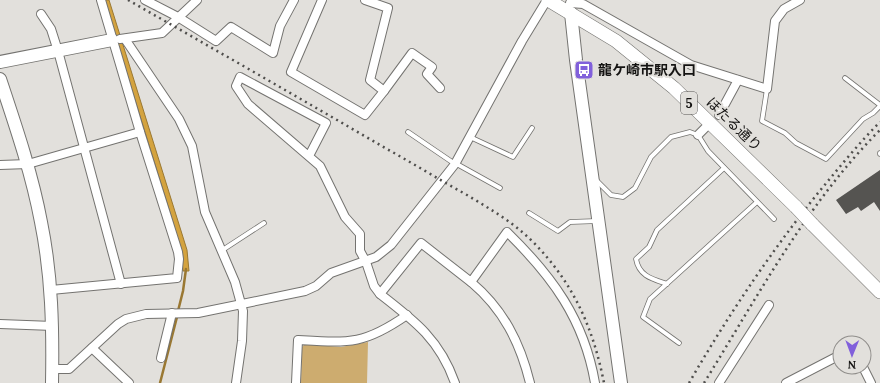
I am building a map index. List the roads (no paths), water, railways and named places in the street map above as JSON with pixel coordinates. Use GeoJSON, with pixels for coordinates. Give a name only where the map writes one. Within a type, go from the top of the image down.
{"type":"FeatureCollection","features":[{"type":"Feature","properties":{"kind":"main road","name":"ほたる通り"},"geometry":{"type":"LineString","coordinates":[[548,0],[570,6],[674,88],[796,207],[880,292]]}},
{"type":"Feature","properties":{"kind":"street"},"geometry":{"type":"LineString","coordinates":[[51,290],[177,278],[180,259],[140,132],[117,40],[101,0]]}},
{"type":"Feature","properties":{"kind":"street"},"geometry":{"type":"LineString","coordinates":[[145,0],[178,17],[216,41],[231,27],[273,53],[280,26],[294,0]]}},
{"type":"Feature","properties":{"kind":"street"},"geometry":{"type":"LineString","coordinates":[[0,62],[162,33],[197,0]]}},
{"type":"Feature","properties":{"kind":"street"},"geometry":{"type":"LineString","coordinates":[[322,0],[291,72],[365,115],[412,53],[432,66],[427,74],[440,88]]}},
{"type":"Feature","properties":{"kind":"street"},"geometry":{"type":"LineString","coordinates":[[365,0],[388,8],[370,80],[384,91]]}},
{"type":"Feature","properties":{"kind":"street"},"geometry":{"type":"LineString","coordinates":[[52,369],[69,369],[118,324],[126,319],[146,314],[198,313],[305,291],[316,286],[331,273],[366,262],[376,257],[391,245],[455,163],[522,41],[548,0]]}},
{"type":"Feature","properties":{"kind":"street"},"geometry":{"type":"LineString","coordinates":[[621,383],[600,221],[576,60],[570,6],[583,4],[690,65],[767,89],[775,21],[784,9],[800,0]]}},
{"type":"Feature","properties":{"kind":"street"},"geometry":{"type":"LineString","coordinates":[[41,14],[51,29],[58,51],[121,284]]}},
{"type":"Feature","properties":{"kind":"street"},"geometry":{"type":"LineString","coordinates":[[117,40],[185,129],[197,168],[204,212],[235,282],[241,303],[243,318],[242,341],[236,383]]}},
{"type":"Feature","properties":{"kind":"street"},"geometry":{"type":"LineString","coordinates":[[309,156],[326,122],[240,77],[236,86],[248,104],[320,166],[345,217],[360,234],[360,251],[366,262],[374,286],[380,294],[407,315],[429,336],[439,348],[449,366],[455,383]]}},
{"type":"Feature","properties":{"kind":"street"},"geometry":{"type":"LineString","coordinates":[[0,79],[28,164],[42,223],[51,290],[53,326],[52,383]]}},
{"type":"Feature","properties":{"kind":"street"},"geometry":{"type":"LineString","coordinates":[[719,115],[722,113],[738,80]]}},
{"type":"Feature","properties":{"kind":"street"},"geometry":{"type":"LineString","coordinates":[[698,135],[706,128]]}},
{"type":"Feature","properties":{"kind":"street"},"geometry":{"type":"LineString","coordinates":[[0,165],[28,164],[140,132]]}},
{"type":"Feature","properties":{"kind":"street"},"geometry":{"type":"LineString","coordinates":[[471,282],[507,232],[542,267],[562,295],[585,343],[595,383]]}},
{"type":"Feature","properties":{"kind":"street"},"geometry":{"type":"LineString","coordinates":[[380,294],[421,243],[489,297],[509,326],[524,360],[530,383]]}},
{"type":"Feature","properties":{"kind":"street"},"geometry":{"type":"LineString","coordinates":[[719,383],[769,305]]}},
{"type":"Feature","properties":{"kind":"street"},"geometry":{"type":"LineString","coordinates":[[161,358],[172,313]]}},
{"type":"Feature","properties":{"kind":"street"},"geometry":{"type":"LineString","coordinates":[[296,383],[298,340],[342,342],[358,340],[376,334],[407,315]]}},
{"type":"Feature","properties":{"kind":"street"},"geometry":{"type":"LineString","coordinates":[[0,324],[53,326]]}},
{"type":"Feature","properties":{"kind":"street"},"geometry":{"type":"LineString","coordinates":[[92,348],[129,383]]}},
{"type":"Feature","properties":{"kind":"street"},"geometry":{"type":"LineString","coordinates":[[786,383],[832,359]]}},
{"type":"Feature","properties":{"kind":"lane"},"geometry":{"type":"LineString","coordinates":[[767,89],[762,121],[785,133],[796,143],[826,159],[863,119],[873,113],[880,105],[845,78]]}},
{"type":"Feature","properties":{"kind":"lane"},"geometry":{"type":"LineString","coordinates":[[470,137],[513,157],[532,128]]}},
{"type":"Feature","properties":{"kind":"lane"},"geometry":{"type":"LineString","coordinates":[[408,132],[455,163],[500,188]]}},
{"type":"Feature","properties":{"kind":"lane"},"geometry":{"type":"LineString","coordinates":[[593,177],[611,195],[623,197],[635,188],[651,157],[671,137],[690,132],[698,135],[708,151],[774,219]]}},
{"type":"Feature","properties":{"kind":"lane"},"geometry":{"type":"LineString","coordinates":[[667,284],[646,276],[638,267],[636,259],[649,246],[657,230],[724,168]]}},
{"type":"Feature","properties":{"kind":"lane"},"geometry":{"type":"LineString","coordinates":[[679,343],[643,317],[650,299],[757,202]]}},
{"type":"Feature","properties":{"kind":"lane"},"geometry":{"type":"LineString","coordinates":[[529,213],[558,231],[570,222],[600,221]]}},
{"type":"Feature","properties":{"kind":"lane"},"geometry":{"type":"LineString","coordinates":[[221,251],[264,223]]}},
{"type":"Feature","properties":{"kind":"waterway"},"geometry":{"type":"LineString","coordinates":[[178,311],[186,269]]}},
{"type":"Feature","properties":{"kind":"waterway"},"geometry":{"type":"LineString","coordinates":[[160,383],[177,317]]}},
{"type":"Feature","properties":{"kind":"railway"},"geometry":{"type":"LineString","coordinates":[[128,0],[467,195],[501,216],[517,228],[532,241],[546,257],[570,289],[579,306],[594,343],[604,383]]}},
{"type":"Feature","properties":{"kind":"railway"},"geometry":{"type":"LineString","coordinates":[[689,383],[718,334],[766,262],[818,193],[880,122]]}},
{"type":"Feature","properties":{"kind":"railway"},"geometry":{"type":"LineString","coordinates":[[704,383],[764,284],[806,219],[829,188],[880,130]]}},
{"type":"Feature","properties":{"kind":"place","name":"龍ケ崎市駅入口"},"geometry":{"type":"Point","coordinates":[584,70]}}]}
